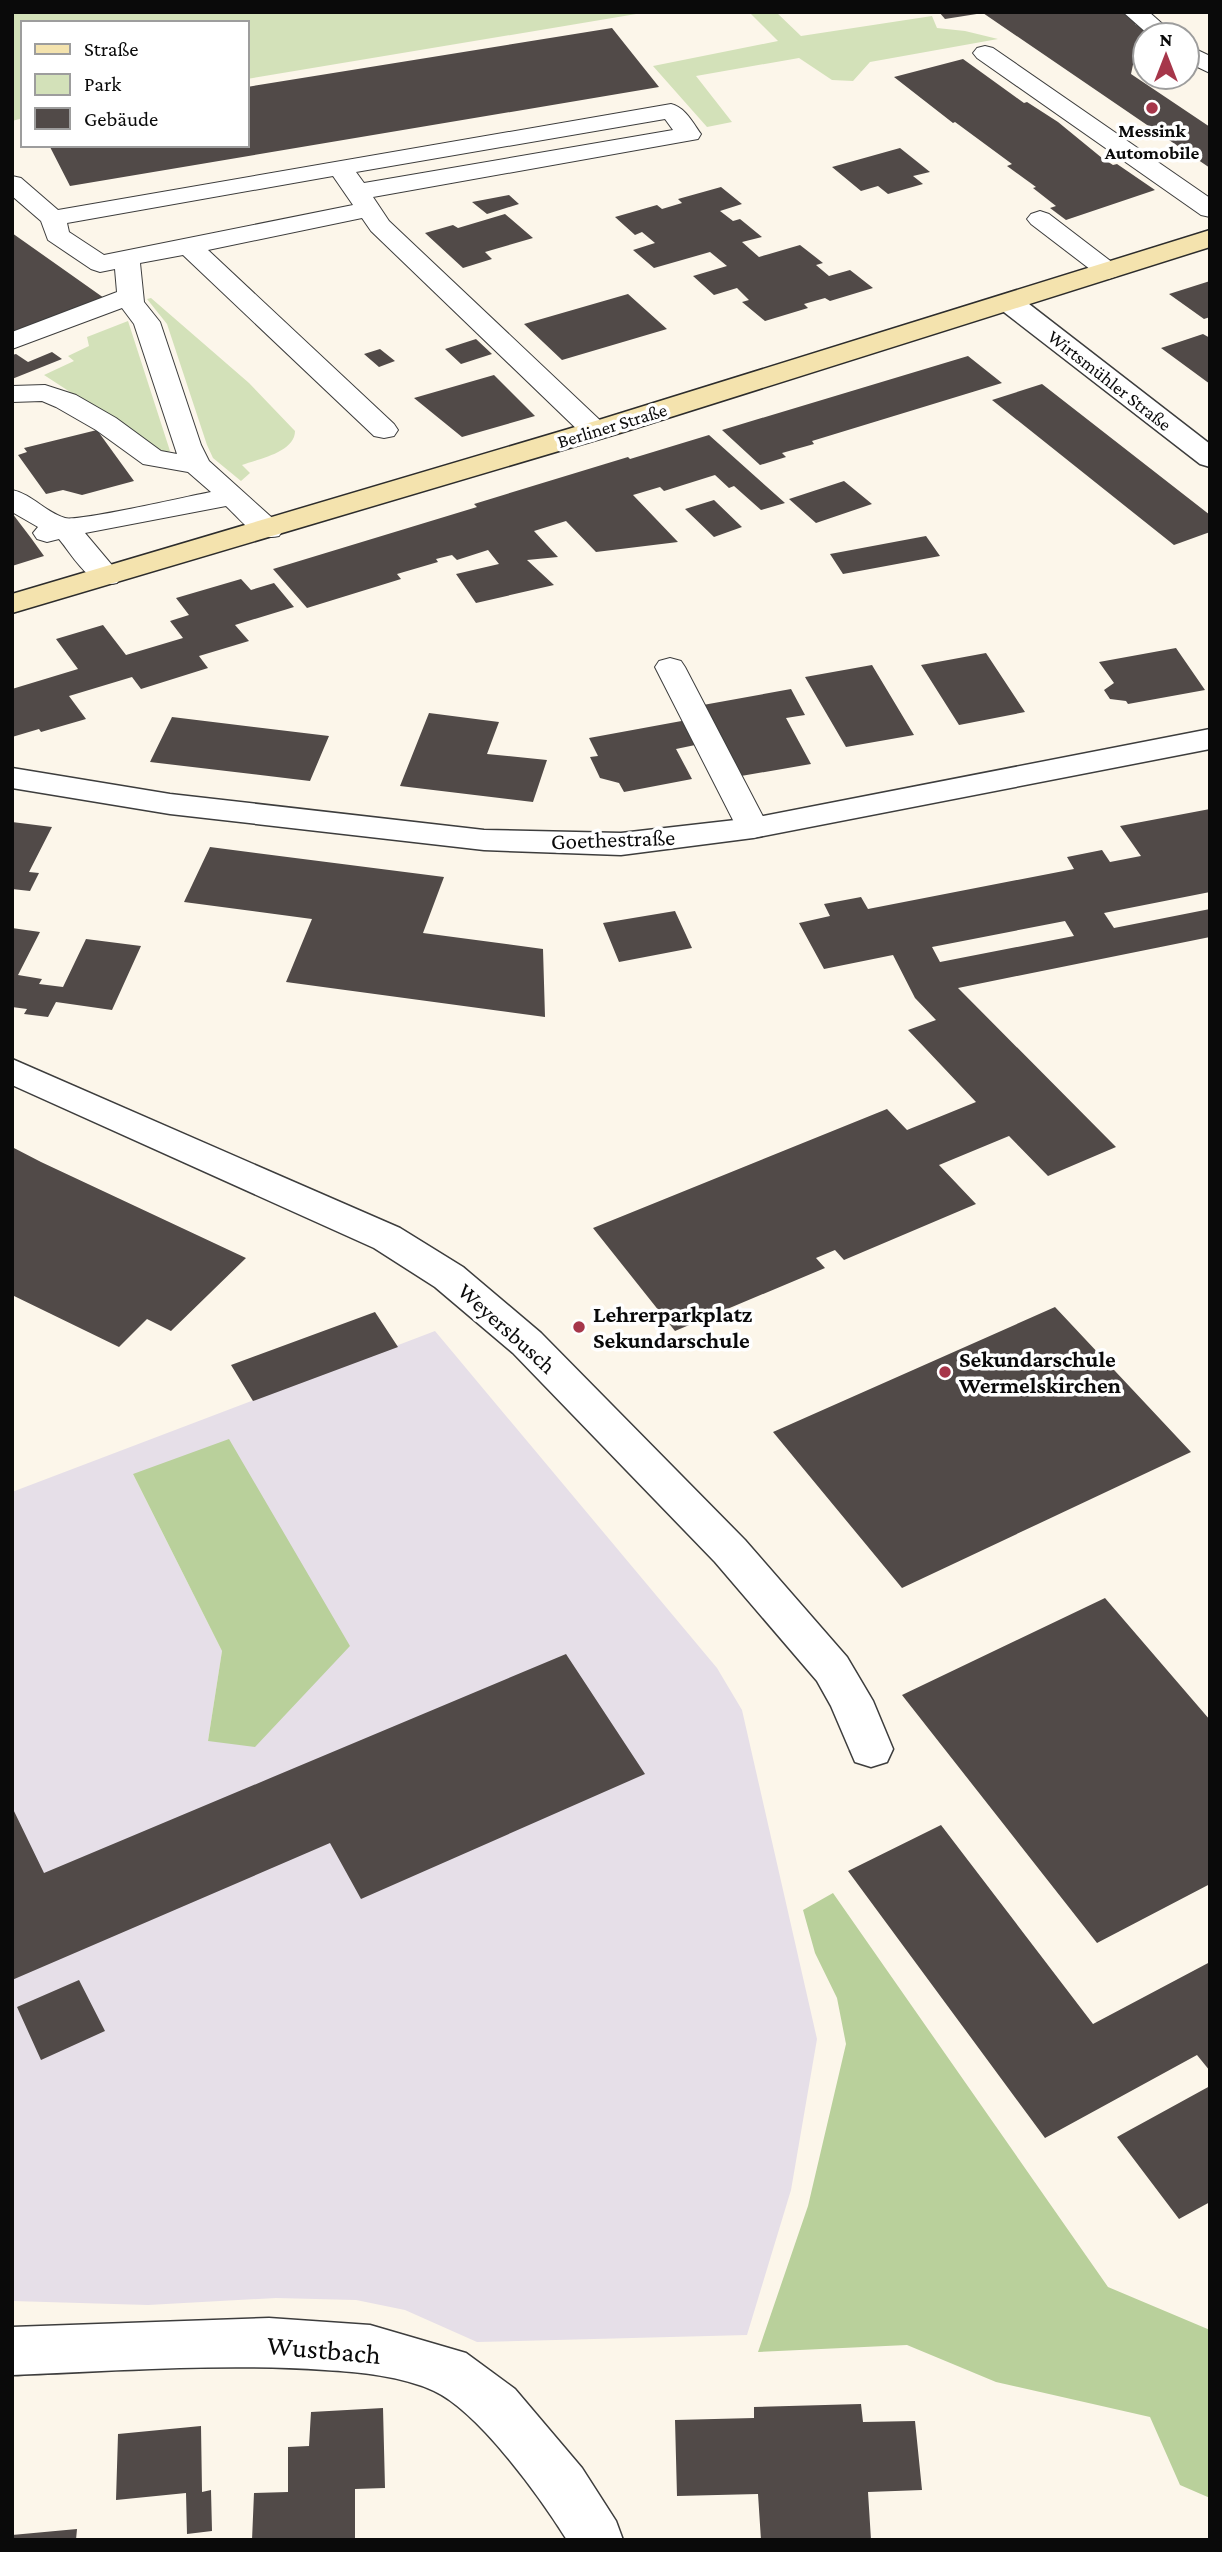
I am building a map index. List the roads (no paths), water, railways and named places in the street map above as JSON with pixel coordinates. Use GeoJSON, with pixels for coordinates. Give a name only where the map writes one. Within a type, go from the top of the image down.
{"type":"FeatureCollection","features":[{"type":"Feature","properties":{"kind":"main road","name":"Berliner Straße"},"geometry":{"type":"LineString","coordinates":[[12,604],[269,530],[1210,239]]}},
{"type":"Feature","properties":{"kind":"street","name":"Wirtsmühler Straße"},"geometry":{"type":"LineString","coordinates":[[1010,303],[1210,458]]}},
{"type":"Feature","properties":{"kind":"street","name":"Goethestraße"},"geometry":{"type":"LineString","coordinates":[[12,778],[170,804],[484,840],[621,844],[753,828],[1210,739]]}},
{"type":"Feature","properties":{"kind":"street","name":"Weyersbusch"},"geometry":{"type":"LineString","coordinates":[[12,1071],[387,1238],[449,1277],[527,1343],[730,1551],[832,1669],[851,1701],[871,1749]]}},
{"type":"Feature","properties":{"kind":"street","name":"Wustbach"},"geometry":{"type":"LineString","coordinates":[[12,2351],[269,2342],[369,2349],[448,2370],[497,2407],[564,2486],[597,2540]]}},
{"type":"Feature","properties":{"kind":"lane"},"geometry":{"type":"LineString","coordinates":[[985,54],[1210,210]]}},
{"type":"Feature","properties":{"kind":"lane"},"geometry":{"type":"LineString","coordinates":[[12,183],[53,218],[57,235],[100,264],[189,246],[363,201],[689,134],[671,111],[53,218]]}},
{"type":"Feature","properties":{"kind":"lane"},"geometry":{"type":"LineString","coordinates":[[340,167],[380,226],[594,430]]}},
{"type":"Feature","properties":{"kind":"lane"},"geometry":{"type":"LineString","coordinates":[[1040,219],[1108,271]]}},
{"type":"Feature","properties":{"kind":"lane"},"geometry":{"type":"LineString","coordinates":[[189,246],[384,430]]}},
{"type":"Feature","properties":{"kind":"lane"},"geometry":{"type":"LineString","coordinates":[[127,259],[131,303],[148,322],[187,445],[197,465],[269,530]]}},
{"type":"Feature","properties":{"kind":"lane"},"geometry":{"type":"LineString","coordinates":[[12,341],[130,296]]}},
{"type":"Feature","properties":{"kind":"lane"},"geometry":{"type":"LineString","coordinates":[[12,394],[45,393],[106,424],[153,458],[197,465]]}},
{"type":"Feature","properties":{"kind":"lane"},"geometry":{"type":"LineString","coordinates":[[23,517],[65,528],[230,497]]}},
{"type":"Feature","properties":{"kind":"lane"},"geometry":{"type":"LineString","coordinates":[[65,528],[107,577]]}},
{"type":"Feature","properties":{"kind":"lane"},"geometry":{"type":"LineString","coordinates":[[670,667],[753,828]]}},
{"type":"Feature","properties":{"kind":"place","name":"Messink Automobile"},"geometry":{"type":"Point","coordinates":[1152,108]}},
{"type":"Feature","properties":{"kind":"place","name":"Lehrerparkplatz Sekundarschule"},"geometry":{"type":"Point","coordinates":[579,1327]}},
{"type":"Feature","properties":{"kind":"place","name":"Sekundarschule Wermelskirchen"},"geometry":{"type":"Point","coordinates":[945,1372]}}]}
